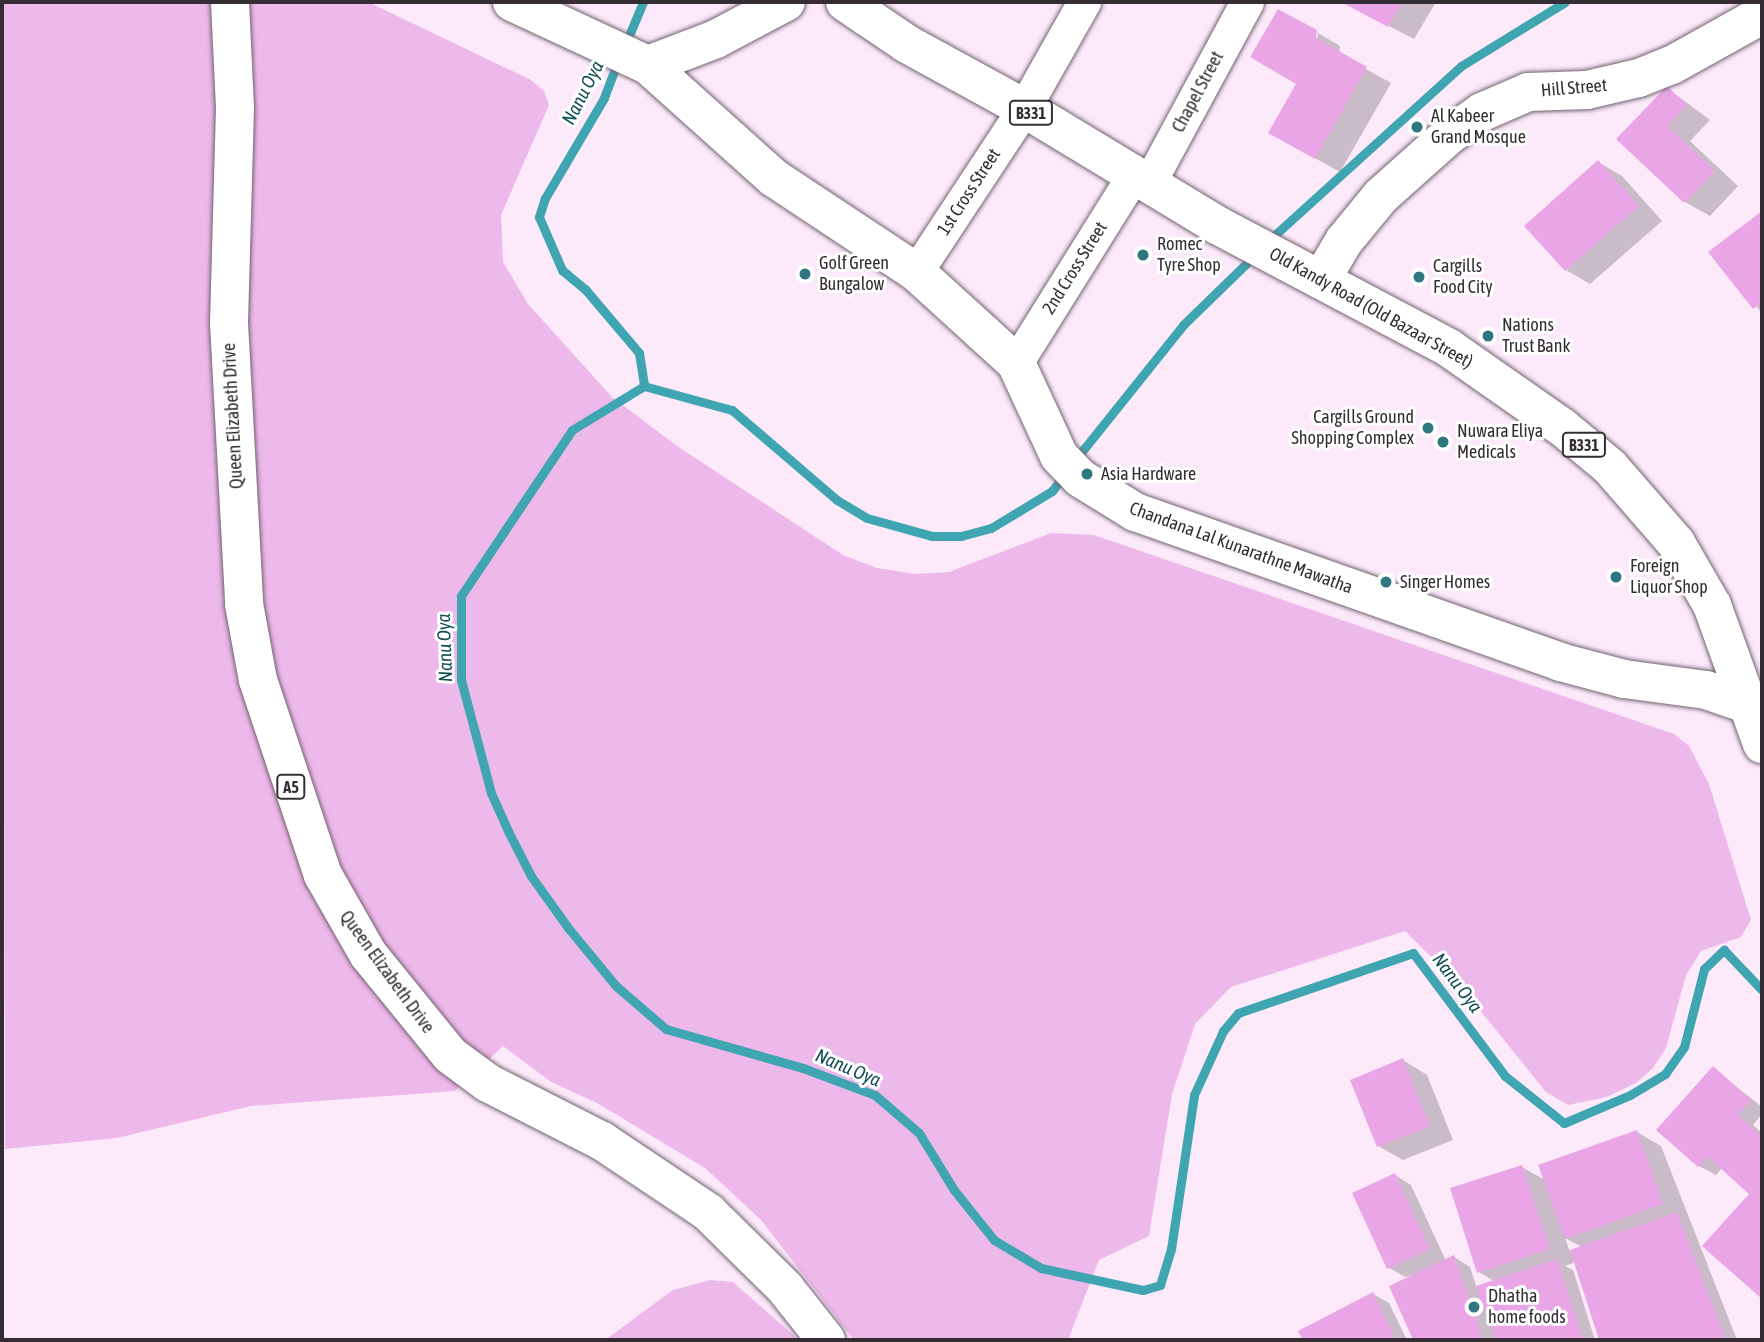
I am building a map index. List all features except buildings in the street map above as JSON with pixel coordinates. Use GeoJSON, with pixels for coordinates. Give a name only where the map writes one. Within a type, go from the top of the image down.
{"type":"FeatureCollection","features":[{"type":"Feature","properties":{"kind":"main road","name":"Queen Elizabeth Drive"},"geometry":{"type":"LineString","coordinates":[[230,2],[235,108],[229,323],[244,604],[258,680],[323,875],[369,954],[450,1055],[488,1083],[602,1141],[708,1212],[785,1288],[827,1340]]}},
{"type":"Feature","properties":{"kind":"main road","name":"Chandana Lal Kunarathne Mawatha"},"geometry":{"type":"LineString","coordinates":[[512,2],[644,63],[774,178],[916,272],[1016,363],[1069,467],[1162,523],[1507,645],[1624,679],[1706,690],[1747,704]]}},
{"type":"Feature","properties":{"kind":"main road"},"geometry":{"type":"LineString","coordinates":[[644,63],[716,39],[786,2]]}},
{"type":"Feature","properties":{"kind":"main road","name":"Old Kandy Road (Old Bazaar Street)"},"geometry":{"type":"LineString","coordinates":[[845,2],[906,44],[1024,108],[1217,225],[1449,348],[1507,385],[1610,467],[1649,507],[1695,573],[1712,605],[1762,744]]}},
{"type":"Feature","properties":{"kind":"main road","name":"Hill Street"},"geometry":{"type":"LineString","coordinates":[[1309,274],[1344,241],[1381,197],[1448,136],[1482,112],[1528,92],[1587,90],[1639,78],[1672,65],[1762,15]]}},
{"type":"Feature","properties":{"kind":"street","name":"1st Cross Street"},"geometry":{"type":"LineString","coordinates":[[916,272],[1024,108],[1084,2]]}},
{"type":"Feature","properties":{"kind":"street","name":"Chapel Street"},"geometry":{"type":"LineString","coordinates":[[1142,179],[1247,2]]}},
{"type":"Feature","properties":{"kind":"street","name":"2nd Cross Street"},"geometry":{"type":"LineString","coordinates":[[1016,363],[1142,179]]}},
{"type":"Feature","properties":{"kind":"shaded area"},"geometry":{"type":"Polygon","coordinates":[[[2,2],[368,2],[531,80],[544,91],[549,105],[501,215],[503,262],[528,304],[612,397],[677,446],[843,555],[877,568],[916,574],[949,572],[1051,533],[1094,535],[1674,734],[1689,746],[1709,784],[1751,920],[1741,937],[1701,951],[1686,975],[1666,1048],[1653,1068],[1636,1083],[1607,1097],[1568,1105],[1546,1092],[1458,983],[1405,931],[1231,987],[1195,1024],[1172,1094],[1149,1236],[1099,1260],[1068,1340],[854,1340],[761,1220],[705,1168],[597,1103],[551,1082],[503,1046],[455,1091],[251,1106],[117,1138],[5,1149],[2,2]]]}},
{"type":"Feature","properties":{"kind":"shaded area"},"geometry":{"type":"Polygon","coordinates":[[[710,1280],[733,1282],[799,1340],[605,1340],[673,1290],[710,1280]]]}},
{"type":"Feature","properties":{"kind":"waterway","name":"Nanu Oya"},"geometry":{"type":"LineString","coordinates":[[625,45],[643,2]]}},
{"type":"Feature","properties":{"kind":"waterway"},"geometry":{"type":"LineString","coordinates":[[1267,242],[1461,66],[1565,2]]}},
{"type":"Feature","properties":{"kind":"waterway","name":"Nanu Oya"},"geometry":{"type":"LineString","coordinates":[[618,61],[604,98],[545,198],[539,217],[562,270],[585,289],[639,353],[644,386]]}},
{"type":"Feature","properties":{"kind":"waterway"},"geometry":{"type":"LineString","coordinates":[[1075,460],[1183,325],[1255,255]]}},
{"type":"Feature","properties":{"kind":"waterway","name":"Nanu Oya"},"geometry":{"type":"LineString","coordinates":[[644,386],[572,430],[461,596],[461,680],[491,793],[509,833],[531,876],[569,929],[616,986],[666,1029],[803,1068],[875,1095],[919,1133],[954,1190],[994,1240],[1041,1268],[1143,1290],[1160,1285],[1171,1249],[1194,1095],[1223,1031],[1238,1013],[1413,953],[1505,1076],[1564,1123],[1630,1095],[1665,1074],[1684,1047],[1704,969],[1724,950],[1762,990]]}},
{"type":"Feature","properties":{"kind":"waterway"},"geometry":{"type":"LineString","coordinates":[[644,386],[732,410],[837,500],[867,518],[932,536],[961,536],[991,528],[1052,491],[1065,474]]}},
{"type":"Feature","properties":{"kind":"place","name":"Al Kabeer Grand Mosque"},"geometry":{"type":"Point","coordinates":[1417,127]}},
{"type":"Feature","properties":{"kind":"place","name":"Romec Tyre Shop"},"geometry":{"type":"Point","coordinates":[1143,255]}},
{"type":"Feature","properties":{"kind":"place","name":"Golf Green Bungalow"},"geometry":{"type":"Point","coordinates":[805,274]}},
{"type":"Feature","properties":{"kind":"place","name":"Cargills Food City"},"geometry":{"type":"Point","coordinates":[1419,277]}},
{"type":"Feature","properties":{"kind":"place","name":"Nations Trust Bank"},"geometry":{"type":"Point","coordinates":[1488,336]}},
{"type":"Feature","properties":{"kind":"place","name":"Cargills Ground Shopping Complex"},"geometry":{"type":"Point","coordinates":[1428,428]}},
{"type":"Feature","properties":{"kind":"place","name":"Nuwara Eliya Medicals"},"geometry":{"type":"Point","coordinates":[1443,442]}},
{"type":"Feature","properties":{"kind":"place","name":"Asia Hardware"},"geometry":{"type":"Point","coordinates":[1087,474]}},
{"type":"Feature","properties":{"kind":"place","name":"Foreign Liquor Shop"},"geometry":{"type":"Point","coordinates":[1616,577]}},
{"type":"Feature","properties":{"kind":"place","name":"Singer Homes"},"geometry":{"type":"Point","coordinates":[1386,582]}},
{"type":"Feature","properties":{"kind":"place","name":"Dhatha home foods"},"geometry":{"type":"Point","coordinates":[1474,1307]}}]}
